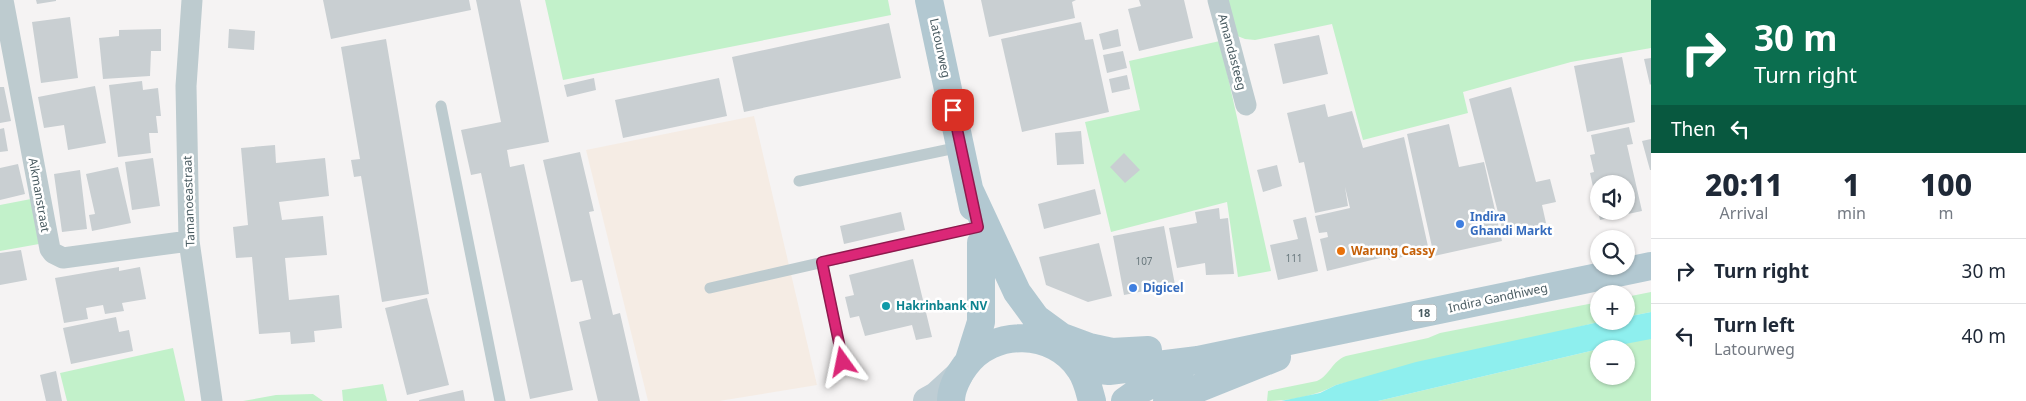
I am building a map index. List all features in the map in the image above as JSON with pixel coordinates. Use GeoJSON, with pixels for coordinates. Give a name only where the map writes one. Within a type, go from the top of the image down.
{"type":"FeatureCollection","features":[{"type":"Feature","properties":{"kind":"main road","name":"Latourweg"},"geometry":{"type":"LineString","coordinates":[[929,0],[979,235],[998,294],[1011,314],[1036,339]]}},
{"type":"Feature","properties":{"kind":"main road"},"geometry":{"type":"LineString","coordinates":[[970,189],[1017,292],[1036,318],[1062,337],[1089,348],[1112,352],[1155,350],[1223,340],[1268,346]]}},
{"type":"Feature","properties":{"kind":"main road","name":"Latourweg"},"geometry":{"type":"LineString","coordinates":[[951,401],[981,322],[979,235]]}},
{"type":"Feature","properties":{"kind":"main road","name":"Indira Gandhiweg"},"geometry":{"type":"LineString","coordinates":[[1080,368],[1109,371],[1198,360],[1651,266]]}},
{"type":"Feature","properties":{"kind":"main road"},"geometry":{"type":"LineString","coordinates":[[927,401],[936,396],[983,348],[1000,341],[1018,337],[1036,339],[1053,345],[1068,355],[1080,368],[1088,384],[1092,401]]}},
{"type":"Feature","properties":{"kind":"main road"},"geometry":{"type":"LineString","coordinates":[[1167,401],[1280,356],[1305,338]]}},
{"type":"Feature","properties":{"kind":"main road","name":"Indira Gandhiweg"},"geometry":{"type":"LineString","coordinates":[[1125,401],[1142,389],[1198,360]]}},
{"type":"Feature","properties":{"kind":"street","name":"Aikmanstraat"},"geometry":{"type":"LineString","coordinates":[[3,0],[50,249],[53,253],[63,258],[189,241]]}},
{"type":"Feature","properties":{"kind":"street","name":"Tamanoeastraat"},"geometry":{"type":"LineString","coordinates":[[192,0],[186,86],[189,241],[212,401]]}},
{"type":"Feature","properties":{"kind":"street","name":"Amandasteeg"},"geometry":{"type":"LineString","coordinates":[[1218,0],[1246,104]]}},
{"type":"Feature","properties":{"kind":"lane"},"geometry":{"type":"LineString","coordinates":[[441,106],[500,401]]}},
{"type":"Feature","properties":{"kind":"lane"},"geometry":{"type":"LineString","coordinates":[[799,181],[960,146]]}},
{"type":"Feature","properties":{"kind":"lane"},"geometry":{"type":"LineString","coordinates":[[710,288],[822,262],[979,235]]}},
{"type":"Feature","properties":{"kind":"lane"},"geometry":{"type":"LineString","coordinates":[[822,262],[843,362]]}},
{"type":"Feature","properties":{"kind":"green space"},"geometry":{"type":"Polygon","coordinates":[[[545,0],[888,0],[891,15],[563,80],[545,0]]]}},
{"type":"Feature","properties":{"kind":"green space"},"geometry":{"type":"Polygon","coordinates":[[[1223,0],[1651,0],[1651,48],[1571,62],[1463,92],[1468,113],[1363,140],[1332,24],[1255,40],[1245,39],[1235,35],[1223,0]]]}},
{"type":"Feature","properties":{"kind":"green space"},"geometry":{"type":"Polygon","coordinates":[[[1220,41],[1271,271],[1238,277],[1227,202],[1111,232],[1085,122],[1140,110],[1129,61],[1220,41]]]}},
{"type":"Feature","properties":{"kind":"green space"},"geometry":{"type":"Polygon","coordinates":[[[31,199],[39,244],[0,251],[0,205],[31,199]]]}},
{"type":"Feature","properties":{"kind":"green space"},"geometry":{"type":"Polygon","coordinates":[[[1651,292],[1651,312],[1635,315],[1635,295],[1651,292]]]}},
{"type":"Feature","properties":{"kind":"green space"},"geometry":{"type":"Polygon","coordinates":[[[1590,304],[1590,324],[1336,385],[1303,397],[1267,401],[1268,391],[1317,381],[1337,361],[1346,356],[1428,338],[1440,333],[1590,304]]]}},
{"type":"Feature","properties":{"kind":"green space"},"geometry":{"type":"Polygon","coordinates":[[[1651,339],[1651,401],[1378,401],[1590,351],[1590,385],[1635,385],[1635,341],[1651,339]]]}},
{"type":"Feature","properties":{"kind":"green space"},"geometry":{"type":"Polygon","coordinates":[[[173,348],[185,401],[67,401],[60,373],[173,348]]]}},
{"type":"Feature","properties":{"kind":"green space"},"geometry":{"type":"Polygon","coordinates":[[[383,384],[387,401],[343,401],[342,390],[383,384]]]}},
{"type":"Feature","properties":{"kind":"green space"},"geometry":{"type":"Polygon","coordinates":[[[313,394],[323,401],[243,401],[276,395],[313,394]]]}},
{"type":"Feature","properties":{"kind":"sand"},"geometry":{"type":"Polygon","coordinates":[[[754,116],[817,385],[719,401],[648,401],[586,150],[754,116]]]}},
{"type":"Feature","properties":{"kind":"water"},"geometry":{"type":"Polygon","coordinates":[[[1651,312],[1651,339],[1635,342],[1635,340],[1590,340],[1590,351],[1378,401],[1281,401],[1320,393],[1336,385],[1416,362],[1590,324],[1590,330],[1635,330],[1635,315],[1651,312]]]}},
{"type":"Feature","properties":{"kind":"building"},"geometry":{"type":"Polygon","coordinates":[[[36,0],[56,0],[56,1],[37,4],[36,0]]]}},
{"type":"Feature","properties":{"kind":"building"},"geometry":{"type":"Polygon","coordinates":[[[323,0],[469,0],[471,10],[331,39],[323,0]]]}},
{"type":"Feature","properties":{"kind":"building"},"geometry":{"type":"Polygon","coordinates":[[[476,0],[520,0],[549,142],[507,150],[510,167],[524,164],[573,390],[530,399],[481,173],[471,175],[461,130],[501,122],[476,0]]]}},
{"type":"Feature","properties":{"kind":"building"},"geometry":{"type":"Polygon","coordinates":[[[981,0],[1076,0],[1072,2],[1075,18],[989,37],[981,0]]]}},
{"type":"Feature","properties":{"kind":"building"},"geometry":{"type":"Polygon","coordinates":[[[1139,0],[1184,0],[1193,38],[1139,51],[1128,9],[1141,6],[1139,0]]]}},
{"type":"Feature","properties":{"kind":"building"},"geometry":{"type":"Polygon","coordinates":[[[70,17],[78,78],[41,83],[32,22],[70,17]]]}},
{"type":"Feature","properties":{"kind":"building"},"geometry":{"type":"Polygon","coordinates":[[[1081,22],[1085,40],[1093,39],[1109,112],[1022,132],[1001,39],[1081,22]]]}},
{"type":"Feature","properties":{"kind":"building"},"geometry":{"type":"Polygon","coordinates":[[[889,23],[901,78],[744,112],[732,57],[889,23]]]}},
{"type":"Feature","properties":{"kind":"building"},"geometry":{"type":"Polygon","coordinates":[[[161,29],[161,51],[151,51],[150,76],[103,79],[99,38],[119,36],[119,30],[161,29]]]}},
{"type":"Feature","properties":{"kind":"building"},"geometry":{"type":"Polygon","coordinates":[[[229,29],[255,31],[254,50],[228,48],[229,29]]]}},
{"type":"Feature","properties":{"kind":"building"},"geometry":{"type":"Polygon","coordinates":[[[1118,29],[1121,46],[1103,50],[1099,34],[1118,29]]]}},
{"type":"Feature","properties":{"kind":"building"},"geometry":{"type":"Polygon","coordinates":[[[1319,35],[1328,74],[1283,84],[1274,44],[1319,35]]]}},
{"type":"Feature","properties":{"kind":"building"},"geometry":{"type":"Polygon","coordinates":[[[386,39],[429,294],[382,302],[361,176],[354,177],[351,160],[360,159],[341,47],[386,39]]]}},
{"type":"Feature","properties":{"kind":"building"},"geometry":{"type":"Polygon","coordinates":[[[1123,51],[1127,68],[1107,73],[1103,55],[1123,51]]]}},
{"type":"Feature","properties":{"kind":"building"},"geometry":{"type":"Polygon","coordinates":[[[1622,57],[1635,122],[1587,132],[1574,66],[1622,57]]]}},
{"type":"Feature","properties":{"kind":"building"},"geometry":{"type":"Polygon","coordinates":[[[1651,58],[1651,84],[1650,85],[1644,59],[1651,58]]]}},
{"type":"Feature","properties":{"kind":"building"},"geometry":{"type":"Polygon","coordinates":[[[1127,75],[1130,89],[1112,93],[1109,79],[1127,75]]]}},
{"type":"Feature","properties":{"kind":"building"},"geometry":{"type":"Polygon","coordinates":[[[594,78],[596,90],[567,97],[564,85],[594,78]]]}},
{"type":"Feature","properties":{"kind":"building"},"geometry":{"type":"Polygon","coordinates":[[[719,78],[727,116],[623,138],[615,100],[719,78]]]}},
{"type":"Feature","properties":{"kind":"building"},"geometry":{"type":"Polygon","coordinates":[[[142,81],[143,90],[158,88],[161,116],[156,116],[158,133],[149,133],[151,153],[118,157],[109,85],[142,81]]]}},
{"type":"Feature","properties":{"kind":"building"},"geometry":{"type":"Polygon","coordinates":[[[95,86],[106,143],[68,150],[64,125],[44,128],[38,97],[95,86]]]}},
{"type":"Feature","properties":{"kind":"building"},"geometry":{"type":"Polygon","coordinates":[[[0,87],[4,87],[11,121],[0,123],[0,87]]]}},
{"type":"Feature","properties":{"kind":"building"},"geometry":{"type":"Polygon","coordinates":[[[1511,87],[1536,182],[1550,179],[1556,202],[1542,205],[1546,223],[1511,232],[1511,230],[1503,232],[1469,99],[1511,87]]]}},
{"type":"Feature","properties":{"kind":"building"},"geometry":{"type":"Polygon","coordinates":[[[1325,104],[1328,117],[1352,111],[1363,148],[1404,137],[1429,251],[1389,260],[1388,256],[1327,271],[1320,239],[1328,237],[1327,232],[1319,233],[1315,216],[1350,208],[1345,187],[1348,206],[1315,213],[1304,162],[1299,163],[1287,113],[1325,104]]]}},
{"type":"Feature","properties":{"kind":"building"},"geometry":{"type":"Polygon","coordinates":[[[1449,124],[1459,167],[1484,162],[1502,241],[1434,256],[1407,134],[1449,124]]]}},
{"type":"Feature","properties":{"kind":"building"},"geometry":{"type":"Polygon","coordinates":[[[1629,127],[1633,144],[1627,145],[1634,175],[1590,175],[1590,173],[1594,172],[1590,155],[1595,154],[1591,135],[1629,127]]]}},
{"type":"Feature","properties":{"kind":"building"},"geometry":{"type":"Polygon","coordinates":[[[4,128],[8,151],[0,152],[0,129],[4,128]]]}},
{"type":"Feature","properties":{"kind":"building"},"geometry":{"type":"Polygon","coordinates":[[[1081,131],[1084,164],[1057,165],[1055,133],[1081,131]]]}},
{"type":"Feature","properties":{"kind":"building"},"geometry":{"type":"Polygon","coordinates":[[[1651,139],[1651,170],[1650,170],[1642,141],[1651,139]]]}},
{"type":"Feature","properties":{"kind":"building"},"geometry":{"type":"Polygon","coordinates":[[[275,145],[276,163],[325,158],[329,196],[279,202],[282,220],[323,216],[327,255],[285,258],[289,300],[339,295],[342,328],[314,331],[315,342],[291,344],[290,332],[259,334],[252,257],[236,258],[233,227],[248,225],[241,148],[275,145]]]}},
{"type":"Feature","properties":{"kind":"building"},"geometry":{"type":"Polygon","coordinates":[[[580,152],[594,211],[589,212],[613,315],[620,313],[640,401],[598,401],[579,322],[591,319],[582,280],[571,282],[543,160],[580,152]]]}},
{"type":"Feature","properties":{"kind":"building"},"geometry":{"type":"Polygon","coordinates":[[[1124,153],[1140,170],[1125,183],[1110,167],[1124,153]]]}},
{"type":"Feature","properties":{"kind":"building"},"geometry":{"type":"Polygon","coordinates":[[[153,158],[160,206],[132,210],[125,162],[153,158]]]}},
{"type":"Feature","properties":{"kind":"building"},"geometry":{"type":"Polygon","coordinates":[[[18,164],[25,194],[0,200],[0,168],[18,164]]]}},
{"type":"Feature","properties":{"kind":"building"},"geometry":{"type":"Polygon","coordinates":[[[1277,165],[1282,186],[1263,192],[1257,170],[1277,165]]]}},
{"type":"Feature","properties":{"kind":"building"},"geometry":{"type":"Polygon","coordinates":[[[118,167],[131,223],[92,231],[89,215],[95,214],[86,174],[118,167]]]}},
{"type":"Feature","properties":{"kind":"building"},"geometry":{"type":"Polygon","coordinates":[[[80,170],[87,229],[62,232],[54,174],[80,170]]]}},
{"type":"Feature","properties":{"kind":"building"},"geometry":{"type":"Polygon","coordinates":[[[1635,180],[1642,211],[1635,212],[1635,180]]]}},
{"type":"Feature","properties":{"kind":"building"},"geometry":{"type":"Polygon","coordinates":[[[1095,189],[1101,214],[1044,229],[1038,204],[1095,189]]]}},
{"type":"Feature","properties":{"kind":"building"},"geometry":{"type":"Polygon","coordinates":[[[1219,208],[1220,219],[1228,218],[1234,274],[1206,275],[1205,263],[1177,268],[1169,228],[1197,223],[1195,212],[1219,208]]]}},
{"type":"Feature","properties":{"kind":"building"},"geometry":{"type":"Polygon","coordinates":[[[901,212],[905,230],[844,244],[840,226],[901,212]]]}},
{"type":"Feature","properties":{"kind":"building"},"geometry":{"type":"Polygon","coordinates":[[[1306,217],[1318,271],[1278,280],[1270,245],[1298,239],[1293,220],[1306,217]]]}},
{"type":"Feature","properties":{"kind":"building"},"geometry":{"type":"Polygon","coordinates":[[[1164,226],[1175,285],[1124,295],[1113,236],[1164,226]]]}},
{"type":"Feature","properties":{"kind":"building"},"geometry":{"type":"Polygon","coordinates":[[[1099,243],[1112,296],[1088,302],[1046,285],[1039,257],[1099,243]]]}},
{"type":"Feature","properties":{"kind":"building"},"geometry":{"type":"Polygon","coordinates":[[[21,250],[27,280],[0,285],[0,253],[21,250]]]}},
{"type":"Feature","properties":{"kind":"building","name":"Hakrinbank NV"},"geometry":{"type":"Polygon","coordinates":[[[913,259],[932,337],[916,340],[912,325],[865,336],[859,316],[850,318],[845,297],[854,295],[849,275],[913,259]]]}},
{"type":"Feature","properties":{"kind":"building"},"geometry":{"type":"Polygon","coordinates":[[[119,267],[119,271],[140,267],[146,299],[122,303],[124,311],[105,314],[103,305],[86,308],[88,319],[64,323],[55,278],[119,267]]]}},
{"type":"Feature","properties":{"kind":"building"},"geometry":{"type":"Polygon","coordinates":[[[427,298],[449,385],[407,395],[385,308],[427,298]]]}},
{"type":"Feature","properties":{"kind":"building"},"geometry":{"type":"Polygon","coordinates":[[[116,317],[119,332],[129,330],[133,351],[71,364],[63,328],[116,317]]]}},
{"type":"Feature","properties":{"kind":"building"},"geometry":{"type":"Polygon","coordinates":[[[56,371],[62,401],[46,401],[40,375],[56,371]]]}},
{"type":"Feature","properties":{"kind":"building"},"geometry":{"type":"Polygon","coordinates":[[[463,390],[465,401],[419,401],[419,400],[463,390]]]}},
{"type":"Feature","properties":{"kind":"place","name":"Indira Ghandi Markt"},"geometry":{"type":"Point","coordinates":[1460,224]}},
{"type":"Feature","properties":{"kind":"place","name":"Warung Cassy"},"geometry":{"type":"Point","coordinates":[1341,251]}},
{"type":"Feature","properties":{"kind":"place","name":"Digicel"},"geometry":{"type":"Point","coordinates":[1133,288]}},
{"type":"Feature","properties":{"kind":"place","name":"Hakrinbank NV"},"geometry":{"type":"Point","coordinates":[886,306]}},
{"type":"Feature","properties":{"kind":"route"},"geometry":{"type":"LineString","coordinates":[[843,362],[822,262],[978,227],[953,110]]}}]}
